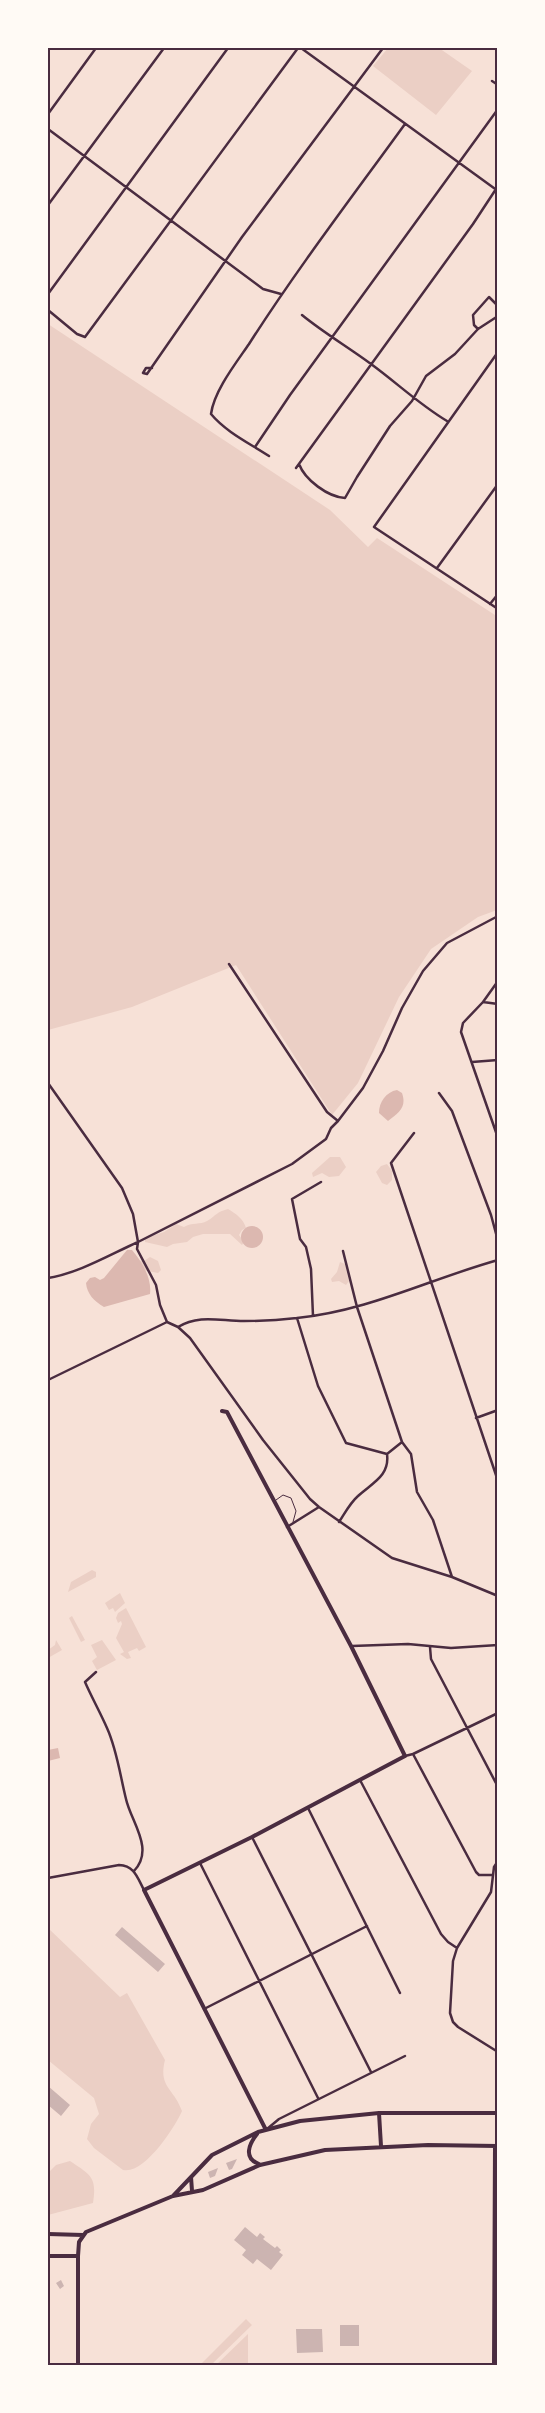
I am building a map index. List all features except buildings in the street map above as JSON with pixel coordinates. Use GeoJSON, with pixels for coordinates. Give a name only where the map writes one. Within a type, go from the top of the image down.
{"type":"FeatureCollection","features":[{"type":"Feature","properties":{"kind":"street"},"geometry":{"type":"LineString","coordinates":[[48,114],[96,48]]}},
{"type":"Feature","properties":{"kind":"street"},"geometry":{"type":"LineString","coordinates":[[48,205],[164,48]]}},
{"type":"Feature","properties":{"kind":"street"},"geometry":{"type":"LineString","coordinates":[[48,294],[228,48]]}},
{"type":"Feature","properties":{"kind":"street"},"geometry":{"type":"LineString","coordinates":[[48,310],[77,334],[85,337],[299,48],[458,164],[497,189],[296,468]]}},
{"type":"Feature","properties":{"kind":"street"},"geometry":{"type":"LineString","coordinates":[[147,374],[226,261],[352,87],[383,48]]}},
{"type":"Feature","properties":{"kind":"street"},"geometry":{"type":"LineString","coordinates":[[492,81],[498,85]]}},
{"type":"Feature","properties":{"kind":"street"},"geometry":{"type":"LineString","coordinates":[[255,447],[290,395],[498,109]]}},
{"type":"Feature","properties":{"kind":"street"},"geometry":{"type":"LineString","coordinates":[[270,456],[234,434],[211,414],[212,407],[230,374],[281,294],[404,124]]}},
{"type":"Feature","properties":{"kind":"street"},"geometry":{"type":"LineString","coordinates":[[48,129],[263,289],[281,294]]}},
{"type":"Feature","properties":{"kind":"street"},"geometry":{"type":"LineString","coordinates":[[478,329],[474,326],[473,315],[489,296],[498,306]]}},
{"type":"Feature","properties":{"kind":"street"},"geometry":{"type":"LineString","coordinates":[[302,315],[321,331],[333,337],[371,364],[414,396],[430,411],[447,422]]}},
{"type":"Feature","properties":{"kind":"street"},"geometry":{"type":"LineString","coordinates":[[299,464],[301,471],[310,480],[329,492],[345,498],[390,426],[414,396],[426,376],[455,354],[478,329],[498,316]]}},
{"type":"Feature","properties":{"kind":"street"},"geometry":{"type":"LineString","coordinates":[[498,352],[374,527],[498,609]]}},
{"type":"Feature","properties":{"kind":"street"},"geometry":{"type":"LineString","coordinates":[[437,568],[498,484]]}},
{"type":"Feature","properties":{"kind":"street"},"geometry":{"type":"LineString","coordinates":[[490,604],[498,594]]}},
{"type":"Feature","properties":{"kind":"street"},"geometry":{"type":"LineString","coordinates":[[48,1278],[104,1258],[138,1242],[292,1164],[326,1139],[331,1128],[338,1122],[363,1088],[383,1051],[402,1008],[423,972],[446,943],[498,916]]}},
{"type":"Feature","properties":{"kind":"street"},"geometry":{"type":"LineString","coordinates":[[229,964],[328,1112],[338,1122]]}},
{"type":"Feature","properties":{"kind":"street"},"geometry":{"type":"LineString","coordinates":[[498,981],[483,1002],[463,1023],[461,1032],[498,1138]]}},
{"type":"Feature","properties":{"kind":"street"},"geometry":{"type":"LineString","coordinates":[[483,1002],[498,1004]]}},
{"type":"Feature","properties":{"kind":"street"},"geometry":{"type":"LineString","coordinates":[[471,1062],[498,1060]]}},
{"type":"Feature","properties":{"kind":"street"},"geometry":{"type":"LineString","coordinates":[[48,1083],[122,1188],[133,1214],[138,1242],[137,1249],[156,1285],[160,1305],[167,1322],[178,1327],[190,1338],[263,1440],[310,1499],[339,1522],[392,1558],[452,1577],[498,1596]]}},
{"type":"Feature","properties":{"kind":"street"},"geometry":{"type":"LineString","coordinates":[[438,1094],[452,1110],[491,1215],[498,1241]]}},
{"type":"Feature","properties":{"kind":"street"},"geometry":{"type":"LineString","coordinates":[[491,1120],[498,1118]]}},
{"type":"Feature","properties":{"kind":"street"},"geometry":{"type":"LineString","coordinates":[[414,1133],[391,1163],[498,1481]]}},
{"type":"Feature","properties":{"kind":"street"},"geometry":{"type":"LineString","coordinates":[[313,1316],[310,1269],[306,1247],[300,1239],[292,1199],[321,1182]]}},
{"type":"Feature","properties":{"kind":"street"},"geometry":{"type":"LineString","coordinates":[[343,1251],[357,1307],[402,1442],[411,1454],[417,1492],[434,1520],[452,1577]]}},
{"type":"Feature","properties":{"kind":"street"},"geometry":{"type":"LineString","coordinates":[[178,1327],[188,1320],[198,1318],[243,1321],[297,1318],[357,1307],[379,1302],[498,1260]]}},
{"type":"Feature","properties":{"kind":"street"},"geometry":{"type":"LineString","coordinates":[[297,1318],[318,1386],[346,1444],[387,1454]]}},
{"type":"Feature","properties":{"kind":"street"},"geometry":{"type":"LineString","coordinates":[[48,1380],[167,1322]]}},
{"type":"Feature","properties":{"kind":"street"},"geometry":{"type":"LineString","coordinates":[[476,1418],[498,1410]]}},
{"type":"Feature","properties":{"kind":"street"},"geometry":{"type":"LineString","coordinates":[[222,1411],[227,1412],[351,1646],[405,1756]]}},
{"type":"Feature","properties":{"kind":"street"},"geometry":{"type":"LineString","coordinates":[[387,1454],[402,1442]]}},
{"type":"Feature","properties":{"kind":"street"},"geometry":{"type":"LineString","coordinates":[[339,1522],[356,1497],[383,1476],[388,1462],[387,1454]]}},
{"type":"Feature","properties":{"kind":"street"},"geometry":{"type":"LineString","coordinates":[[287,1527],[319,1507]]}},
{"type":"Feature","properties":{"kind":"street"},"geometry":{"type":"LineString","coordinates":[[351,1646],[408,1644],[430,1647],[498,1646]]}},
{"type":"Feature","properties":{"kind":"street"},"geometry":{"type":"LineString","coordinates":[[430,1647],[432,1659],[498,1787]]}},
{"type":"Feature","properties":{"kind":"street"},"geometry":{"type":"LineString","coordinates":[[96,1672],[84,1682],[107,1728],[123,1779],[126,1800],[141,1840],[143,1856],[134,1871]]}},
{"type":"Feature","properties":{"kind":"street"},"geometry":{"type":"LineString","coordinates":[[144,1890],[252,1837],[405,1756],[413,1754],[498,1713]]}},
{"type":"Feature","properties":{"kind":"street"},"geometry":{"type":"LineString","coordinates":[[413,1754],[476,1872],[492,1875]]}},
{"type":"Feature","properties":{"kind":"street"},"geometry":{"type":"LineString","coordinates":[[360,1780],[440,1934],[457,1948]]}},
{"type":"Feature","properties":{"kind":"street"},"geometry":{"type":"LineString","coordinates":[[308,1808],[400,1993]]}},
{"type":"Feature","properties":{"kind":"street"},"geometry":{"type":"LineString","coordinates":[[252,1837],[371,2072]]}},
{"type":"Feature","properties":{"kind":"street"},"geometry":{"type":"LineString","coordinates":[[498,1861],[492,1875],[492,1885],[487,1900],[457,1948],[451,1976],[450,2013],[453,2022],[498,2052]]}},
{"type":"Feature","properties":{"kind":"street"},"geometry":{"type":"LineString","coordinates":[[200,1863],[318,2098]]}},
{"type":"Feature","properties":{"kind":"street"},"geometry":{"type":"LineString","coordinates":[[48,1878],[119,1865],[127,1866],[134,1871],[266,2130]]}},
{"type":"Feature","properties":{"kind":"street"},"geometry":{"type":"LineString","coordinates":[[492,1885],[497,1886]]}},
{"type":"Feature","properties":{"kind":"street"},"geometry":{"type":"LineString","coordinates":[[204,2009],[367,1926]]}},
{"type":"Feature","properties":{"kind":"street"},"geometry":{"type":"LineString","coordinates":[[266,2130],[279,2118],[405,2056]]}},
{"type":"Feature","properties":{"kind":"street"},"geometry":{"type":"LineString","coordinates":[[379,2113],[381,2146]]}},
{"type":"Feature","properties":{"kind":"street"},"geometry":{"type":"LineString","coordinates":[[173,2196],[212,2155],[258,2132],[316,2118],[379,2113],[498,2113]]}},
{"type":"Feature","properties":{"kind":"street"},"geometry":{"type":"LineString","coordinates":[[258,2132],[248,2146],[248,2153],[251,2159],[260,2164]]}},
{"type":"Feature","properties":{"kind":"street"},"geometry":{"type":"LineString","coordinates":[[48,2234],[83,2235],[173,2196],[204,2190],[260,2164],[325,2150],[381,2146],[496,2146],[494,2366]]}},
{"type":"Feature","properties":{"kind":"street"},"geometry":{"type":"LineString","coordinates":[[191,2175],[192,2191]]}},
{"type":"Feature","properties":{"kind":"street"},"geometry":{"type":"LineString","coordinates":[[78,2366],[78,2242],[83,2235]]}},
{"type":"Feature","properties":{"kind":"street"},"geometry":{"type":"LineString","coordinates":[[48,2256],[78,2256]]}},
{"type":"Feature","properties":{"kind":"lane"},"geometry":{"type":"LineString","coordinates":[[274,1502],[283,1494],[291,1498],[296,1511],[293,1523]]}},
{"type":"Feature","properties":{"kind":"shaded area"},"geometry":{"type":"Polygon","coordinates":[[[388,48],[439,48],[472,71],[436,115],[373,66],[388,48]]]}},
{"type":"Feature","properties":{"kind":"shaded area"},"geometry":{"type":"Polygon","coordinates":[[[48,324],[330,510],[368,547],[377,538],[498,617],[497,910],[478,917],[431,949],[399,997],[358,1083],[332,1115],[236,965],[132,1007],[48,1030],[48,324]]]}},
{"type":"Feature","properties":{"kind":"shaded area"},"geometry":{"type":"Polygon","coordinates":[[[397,1090],[402,1093],[403,1106],[388,1121],[379,1113],[380,1105],[386,1095],[397,1090]]]}},
{"type":"Feature","properties":{"kind":"shaded area"},"geometry":{"type":"Polygon","coordinates":[[[330,1157],[340,1157],[346,1167],[339,1176],[329,1177],[322,1173],[313,1177],[312,1173],[330,1157]]]}},
{"type":"Feature","properties":{"kind":"shaded area"},"geometry":{"type":"Polygon","coordinates":[[[387,1164],[392,1171],[392,1180],[387,1185],[382,1183],[376,1172],[381,1166],[387,1164]]]}},
{"type":"Feature","properties":{"kind":"shaded area"},"geometry":{"type":"Polygon","coordinates":[[[228,1209],[239,1217],[245,1225],[246,1228],[239,1235],[244,1242],[242,1245],[230,1234],[203,1234],[193,1237],[187,1242],[167,1247],[145,1242],[145,1238],[164,1232],[176,1224],[184,1227],[204,1222],[228,1209]]]}},
{"type":"Feature","properties":{"kind":"shaded area"},"geometry":{"type":"Polygon","coordinates":[[[248,1226],[256,1226],[263,1233],[263,1241],[256,1248],[248,1248],[241,1241],[241,1233],[248,1226]]]}},
{"type":"Feature","properties":{"kind":"shaded area"},"geometry":{"type":"Polygon","coordinates":[[[127,1250],[132,1250],[143,1265],[148,1276],[150,1294],[104,1307],[92,1297],[86,1283],[90,1278],[95,1277],[100,1280],[104,1278],[127,1250]]]}},
{"type":"Feature","properties":{"kind":"shaded area"},"geometry":{"type":"Polygon","coordinates":[[[150,1257],[158,1261],[161,1270],[158,1273],[138,1269],[134,1260],[144,1261],[150,1257]]]}},
{"type":"Feature","properties":{"kind":"shaded area"},"geometry":{"type":"Polygon","coordinates":[[[340,1262],[345,1264],[349,1281],[346,1285],[339,1281],[332,1282],[331,1279],[337,1272],[340,1262]]]}},
{"type":"Feature","properties":{"kind":"shaded area"},"geometry":{"type":"Polygon","coordinates":[[[92,1570],[96,1572],[96,1577],[68,1592],[71,1582],[92,1570]]]}},
{"type":"Feature","properties":{"kind":"shaded area"},"geometry":{"type":"Polygon","coordinates":[[[120,1593],[125,1603],[115,1612],[113,1608],[109,1610],[105,1603],[120,1593]]]}},
{"type":"Feature","properties":{"kind":"shaded area"},"geometry":{"type":"Polygon","coordinates":[[[126,1608],[146,1647],[139,1651],[137,1648],[128,1652],[131,1658],[127,1659],[120,1654],[124,1652],[116,1638],[122,1624],[121,1621],[118,1623],[116,1618],[118,1613],[126,1608]]]}},
{"type":"Feature","properties":{"kind":"shaded area"},"geometry":{"type":"Polygon","coordinates":[[[72,1616],[85,1640],[81,1642],[69,1618],[72,1616]]]}},
{"type":"Feature","properties":{"kind":"shaded area"},"geometry":{"type":"Polygon","coordinates":[[[56,1640],[62,1650],[48,1658],[48,1650],[55,1645],[56,1640]]]}},
{"type":"Feature","properties":{"kind":"shaded area"},"geometry":{"type":"Polygon","coordinates":[[[102,1640],[116,1660],[97,1670],[92,1661],[97,1657],[91,1645],[102,1640]]]}},
{"type":"Feature","properties":{"kind":"shaded area"},"geometry":{"type":"Polygon","coordinates":[[[58,1748],[60,1758],[48,1761],[48,1750],[58,1748]]]}},
{"type":"Feature","properties":{"kind":"shaded area"},"geometry":{"type":"Polygon","coordinates":[[[48,1928],[120,1997],[127,1993],[165,2060],[163,2069],[165,2082],[182,2111],[173,2128],[158,2148],[149,2158],[131,2170],[123,2170],[94,2148],[87,2139],[91,2124],[99,2114],[94,2098],[48,2060],[48,1928]]]}},
{"type":"Feature","properties":{"kind":"shaded area"},"geometry":{"type":"Polygon","coordinates":[[[70,2161],[91,2177],[94,2187],[93,2203],[48,2215],[48,2173],[56,2165],[70,2161]]]}},
{"type":"Feature","properties":{"kind":"shaded area"},"geometry":{"type":"Polygon","coordinates":[[[246,2319],[252,2325],[211,2365],[200,2365],[246,2319]]]}},
{"type":"Feature","properties":{"kind":"shaded area"},"geometry":{"type":"Polygon","coordinates":[[[248,2334],[248,2363],[245,2365],[216,2365],[248,2334]]]}}]}
